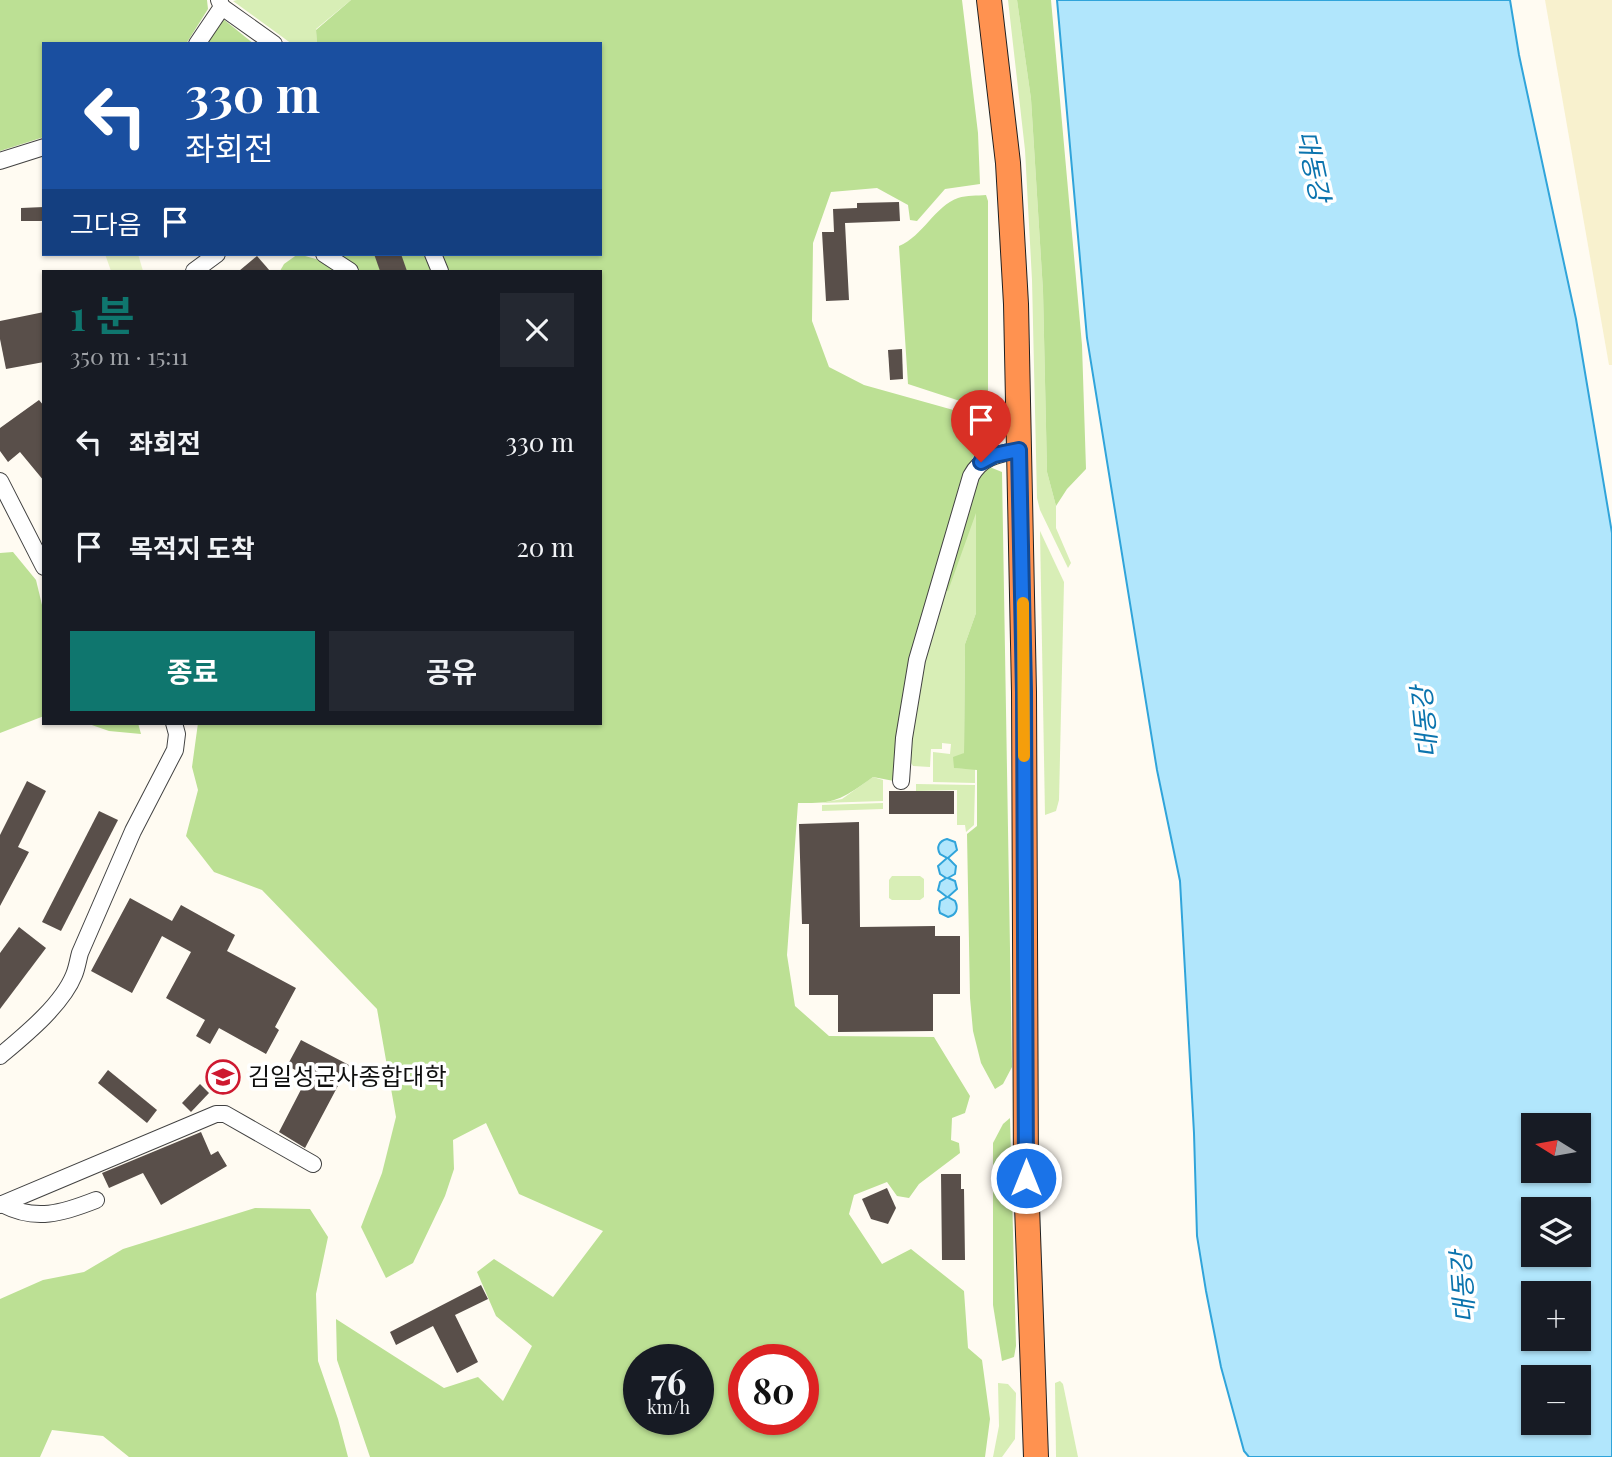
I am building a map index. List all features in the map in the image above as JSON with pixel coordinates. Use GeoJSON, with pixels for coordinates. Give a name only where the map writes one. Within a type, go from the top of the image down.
{"type":"FeatureCollection","features":[{"type":"Feature","properties":{"kind":"highway"},"geometry":{"type":"LineString","coordinates":[[989,0],[1008,163],[1016,304],[1024,705],[1026,1178],[1031,1453]]}},
{"type":"Feature","properties":{"kind":"lane"},"geometry":{"type":"LineString","coordinates":[[198,42],[220,4],[271,42]]}},
{"type":"Feature","properties":{"kind":"lane"},"geometry":{"type":"LineString","coordinates":[[0,160],[42,148]]}},
{"type":"Feature","properties":{"kind":"lane"},"geometry":{"type":"LineString","coordinates":[[195,270],[214,256]]}},
{"type":"Feature","properties":{"kind":"lane"},"geometry":{"type":"LineString","coordinates":[[327,256],[348,270]]}},
{"type":"Feature","properties":{"kind":"lane"},"geometry":{"type":"LineString","coordinates":[[901,781],[904,738],[917,660],[971,476],[981,462],[994,455],[1019,450]]}},
{"type":"Feature","properties":{"kind":"lane"},"geometry":{"type":"LineString","coordinates":[[0,481],[42,563]]}},
{"type":"Feature","properties":{"kind":"lane"},"geometry":{"type":"LineString","coordinates":[[0,1056],[54,1006],[75,975],[80,954],[132,831],[174,750],[177,734],[175,725]]}},
{"type":"Feature","properties":{"kind":"lane"},"geometry":{"type":"LineString","coordinates":[[1,1205],[216,1114],[225,1114],[313,1164]]}},
{"type":"Feature","properties":{"kind":"lane"},"geometry":{"type":"LineString","coordinates":[[1,1205],[16,1212],[52,1215],[96,1200]]}},
{"type":"Feature","properties":{"kind":"shaded area"},"geometry":{"type":"Polygon","coordinates":[[[1545,0],[1612,0],[1612,365],[1609,365],[1545,0]]]}},
{"type":"Feature","properties":{"kind":"green space"},"geometry":{"type":"Polygon","coordinates":[[[0,0],[207,0],[208,9],[187,42],[42,42],[42,138],[0,151],[0,0]]]}},
{"type":"Feature","properties":{"kind":"green space"},"geometry":{"type":"Polygon","coordinates":[[[351,0],[316,29],[317,42],[289,42],[233,1],[351,0]]]}},
{"type":"Feature","properties":{"kind":"green space"},"geometry":{"type":"Polygon","coordinates":[[[351,0],[962,0],[978,133],[980,184],[945,189],[917,221],[910,220],[908,205],[877,188],[831,192],[813,243],[812,321],[829,367],[864,385],[957,411],[960,401],[908,384],[899,246],[915,235],[950,202],[961,197],[986,195],[988,409],[996,443],[973,457],[965,473],[894,781],[873,777],[838,799],[798,803],[787,955],[795,1006],[829,1036],[934,1037],[970,1096],[965,1113],[952,1118],[951,1140],[959,1143],[960,1153],[919,1184],[909,1198],[897,1196],[887,1182],[854,1195],[849,1214],[882,1264],[911,1249],[964,1291],[968,1348],[982,1360],[990,1419],[985,1457],[370,1457],[337,1360],[336,1319],[444,1388],[478,1377],[503,1401],[532,1346],[496,1316],[477,1272],[494,1259],[553,1297],[603,1231],[519,1194],[486,1123],[453,1140],[454,1169],[445,1196],[413,1263],[386,1278],[361,1227],[382,1173],[396,1117],[377,1009],[262,890],[214,872],[186,836],[198,790],[192,767],[198,725],[602,725],[602,270],[447,270],[442,256],[602,256],[602,42],[317,42],[316,30],[351,0]]]}},
{"type":"Feature","properties":{"kind":"green space"},"geometry":{"type":"Polygon","coordinates":[[[1008,0],[1017,0],[1031,99],[1043,291],[1047,472],[1056,506],[1056,528],[1071,563],[1068,568],[1040,510],[1037,498],[1032,280],[1025,150],[1008,0]]]}},
{"type":"Feature","properties":{"kind":"green space"},"geometry":{"type":"Polygon","coordinates":[[[1017,0],[1051,0],[1082,345],[1086,469],[1067,489],[1056,506],[1047,472],[1043,291],[1031,99],[1017,0]]]}},
{"type":"Feature","properties":{"kind":"green space"},"geometry":{"type":"Polygon","coordinates":[[[222,18],[252,42],[205,42],[222,18]]]}},
{"type":"Feature","properties":{"kind":"green space"},"geometry":{"type":"Polygon","coordinates":[[[106,256],[139,256],[143,270],[111,270],[106,256]]]}},
{"type":"Feature","properties":{"kind":"green space"},"geometry":{"type":"Polygon","coordinates":[[[295,256],[305,256],[323,261],[335,270],[281,270],[295,256]]]}},
{"type":"Feature","properties":{"kind":"green space"},"geometry":{"type":"Polygon","coordinates":[[[337,256],[426,256],[432,270],[354,270],[337,256]]]}},
{"type":"Feature","properties":{"kind":"green space"},"geometry":{"type":"Polygon","coordinates":[[[992,468],[1002,472],[1012,1067],[1003,1084],[995,1089],[981,1063],[973,1031],[970,998],[967,834],[977,826],[977,770],[954,768],[953,757],[964,753],[965,644],[976,613],[976,513],[948,591],[943,589],[979,476],[984,469],[992,468]]]}},
{"type":"Feature","properties":{"kind":"green space"},"geometry":{"type":"Polygon","coordinates":[[[976,511],[976,613],[965,644],[964,753],[954,768],[975,769],[975,783],[933,782],[933,752],[950,754],[951,744],[942,743],[942,749],[931,749],[930,767],[913,766],[911,763],[919,683],[939,608],[976,511]]]}},
{"type":"Feature","properties":{"kind":"green space"},"geometry":{"type":"Polygon","coordinates":[[[1040,531],[1064,582],[1059,800],[1056,811],[1045,815],[1040,531]]]}},
{"type":"Feature","properties":{"kind":"green space"},"geometry":{"type":"Polygon","coordinates":[[[13,552],[36,580],[42,605],[42,717],[0,733],[0,553],[13,552]]]}},
{"type":"Feature","properties":{"kind":"green space"},"geometry":{"type":"Polygon","coordinates":[[[92,725],[139,725],[141,734],[109,731],[92,725]]]}},
{"type":"Feature","properties":{"kind":"green space"},"geometry":{"type":"Polygon","coordinates":[[[873,777],[883,780],[883,801],[821,803],[842,799],[873,777]]]}},
{"type":"Feature","properties":{"kind":"green space"},"geometry":{"type":"Polygon","coordinates":[[[916,784],[975,785],[974,825],[966,832],[965,825],[957,825],[957,790],[916,791],[916,784]]]}},
{"type":"Feature","properties":{"kind":"green space"},"geometry":{"type":"Polygon","coordinates":[[[883,803],[883,809],[822,811],[822,805],[883,803]]]}},
{"type":"Feature","properties":{"kind":"green space"},"geometry":{"type":"Polygon","coordinates":[[[892,876],[920,876],[924,879],[924,897],[920,900],[892,900],[889,898],[889,880],[892,876]]]}},
{"type":"Feature","properties":{"kind":"green space"},"geometry":{"type":"Polygon","coordinates":[[[1010,1118],[1016,1346],[1014,1357],[1002,1361],[993,1305],[993,1143],[1003,1124],[1010,1118]]]}},
{"type":"Feature","properties":{"kind":"green space"},"geometry":{"type":"Polygon","coordinates":[[[255,1208],[310,1209],[328,1237],[316,1294],[318,1361],[348,1457],[129,1457],[103,1436],[52,1430],[40,1457],[0,1457],[0,1299],[43,1280],[84,1272],[123,1249],[255,1208]]]}},
{"type":"Feature","properties":{"kind":"green space"},"geometry":{"type":"Polygon","coordinates":[[[1060,1381],[1063,1384],[1078,1457],[1056,1457],[1055,1383],[1060,1381]]]}},
{"type":"Feature","properties":{"kind":"green space"},"geometry":{"type":"Polygon","coordinates":[[[998,1383],[1008,1384],[1016,1393],[1015,1439],[1002,1457],[993,1457],[999,1426],[998,1383]]]}},
{"type":"Feature","properties":{"kind":"water","name":"대동강"},"geometry":{"type":"Polygon","coordinates":[[[1057,0],[1510,0],[1519,55],[1576,319],[1612,533],[1612,1457],[1249,1457],[1244,1451],[1221,1367],[1197,1236],[1180,881],[1157,770],[1087,338],[1057,0]]]}},
{"type":"Feature","properties":{"kind":"water"},"geometry":{"type":"Polygon","coordinates":[[[947,839],[955,842],[957,850],[948,858],[956,866],[955,874],[948,878],[955,881],[957,889],[948,897],[955,901],[957,909],[948,917],[940,913],[940,901],[947,897],[938,890],[940,882],[946,878],[940,874],[938,866],[947,858],[940,854],[938,847],[947,839]]]}},
{"type":"Feature","properties":{"kind":"building"},"geometry":{"type":"Polygon","coordinates":[[[899,202],[900,221],[845,223],[849,300],[826,301],[822,232],[834,232],[833,209],[857,208],[857,203],[899,202]]]}},
{"type":"Feature","properties":{"kind":"building"},"geometry":{"type":"Polygon","coordinates":[[[42,207],[42,221],[21,221],[21,208],[42,207]]]}},
{"type":"Feature","properties":{"kind":"building"},"geometry":{"type":"Polygon","coordinates":[[[257,256],[269,270],[240,270],[257,256]]]}},
{"type":"Feature","properties":{"kind":"building"},"geometry":{"type":"Polygon","coordinates":[[[375,256],[402,256],[407,270],[380,270],[375,256]]]}},
{"type":"Feature","properties":{"kind":"building"},"geometry":{"type":"Polygon","coordinates":[[[42,312],[42,362],[6,369],[0,339],[0,321],[42,312]]]}},
{"type":"Feature","properties":{"kind":"building"},"geometry":{"type":"Polygon","coordinates":[[[902,349],[903,379],[890,380],[888,350],[902,349]]]}},
{"type":"Feature","properties":{"kind":"building"},"geometry":{"type":"Polygon","coordinates":[[[39,400],[42,404],[42,479],[20,452],[8,462],[0,451],[0,428],[39,400]]]}},
{"type":"Feature","properties":{"kind":"building"},"geometry":{"type":"Polygon","coordinates":[[[27,781],[46,791],[18,847],[29,852],[0,906],[0,835],[27,781]]]}},
{"type":"Feature","properties":{"kind":"building"},"geometry":{"type":"Polygon","coordinates":[[[889,791],[954,791],[954,814],[889,814],[889,791]]]}},
{"type":"Feature","properties":{"kind":"building"},"geometry":{"type":"Polygon","coordinates":[[[99,811],[118,820],[61,931],[42,922],[99,811]]]}},
{"type":"Feature","properties":{"kind":"building"},"geometry":{"type":"Polygon","coordinates":[[[859,822],[860,927],[935,926],[935,936],[960,936],[960,994],[933,994],[933,1031],[838,1032],[838,995],[809,995],[809,924],[802,924],[799,824],[859,822]]]}},
{"type":"Feature","properties":{"kind":"building"},"geometry":{"type":"Polygon","coordinates":[[[130,898],[172,921],[181,905],[235,935],[227,951],[296,988],[275,1027],[279,1030],[266,1054],[219,1028],[210,1044],[196,1036],[205,1020],[166,998],[191,952],[162,936],[132,993],[91,971],[130,898]]]}},
{"type":"Feature","properties":{"kind":"building"},"geometry":{"type":"Polygon","coordinates":[[[19,927],[46,948],[0,1009],[0,953],[19,927]]]}},
{"type":"Feature","properties":{"kind":"building"},"geometry":{"type":"Polygon","coordinates":[[[301,1040],[349,1065],[305,1148],[279,1132],[308,1076],[287,1066],[301,1040]]]}},
{"type":"Feature","properties":{"kind":"building"},"geometry":{"type":"Polygon","coordinates":[[[108,1070],[157,1110],[147,1123],[98,1083],[108,1070]]]}},
{"type":"Feature","properties":{"kind":"building"},"geometry":{"type":"Polygon","coordinates":[[[200,1084],[209,1093],[191,1112],[182,1103],[200,1084]]]}},
{"type":"Feature","properties":{"kind":"building"},"geometry":{"type":"Polygon","coordinates":[[[201,1132],[211,1155],[218,1151],[227,1166],[161,1205],[143,1173],[109,1188],[102,1173],[201,1132]]]}},
{"type":"Feature","properties":{"kind":"building"},"geometry":{"type":"Polygon","coordinates":[[[941,1174],[961,1174],[961,1189],[964,1189],[965,1260],[942,1260],[941,1174]]]}},
{"type":"Feature","properties":{"kind":"building"},"geometry":{"type":"Polygon","coordinates":[[[887,1188],[896,1208],[888,1224],[871,1219],[862,1199],[887,1188]]]}},
{"type":"Feature","properties":{"kind":"building"},"geometry":{"type":"Polygon","coordinates":[[[481,1285],[488,1299],[455,1315],[478,1362],[457,1373],[433,1326],[396,1345],[390,1332],[481,1285]]]}},
{"type":"Feature","properties":{"kind":"slow traffic"},"geometry":{"type":"LineString","coordinates":[[1023,603],[1024,756]]}},
{"type":"Feature","properties":{"kind":"place","name":"김일성군사종합대학"},"geometry":{"type":"Point","coordinates":[223,1077]}},
{"type":"Feature","properties":{"kind":"route"},"geometry":{"type":"LineString","coordinates":[[981,462],[994,455],[1019,450],[1024,692],[1026,1178]]}}]}
